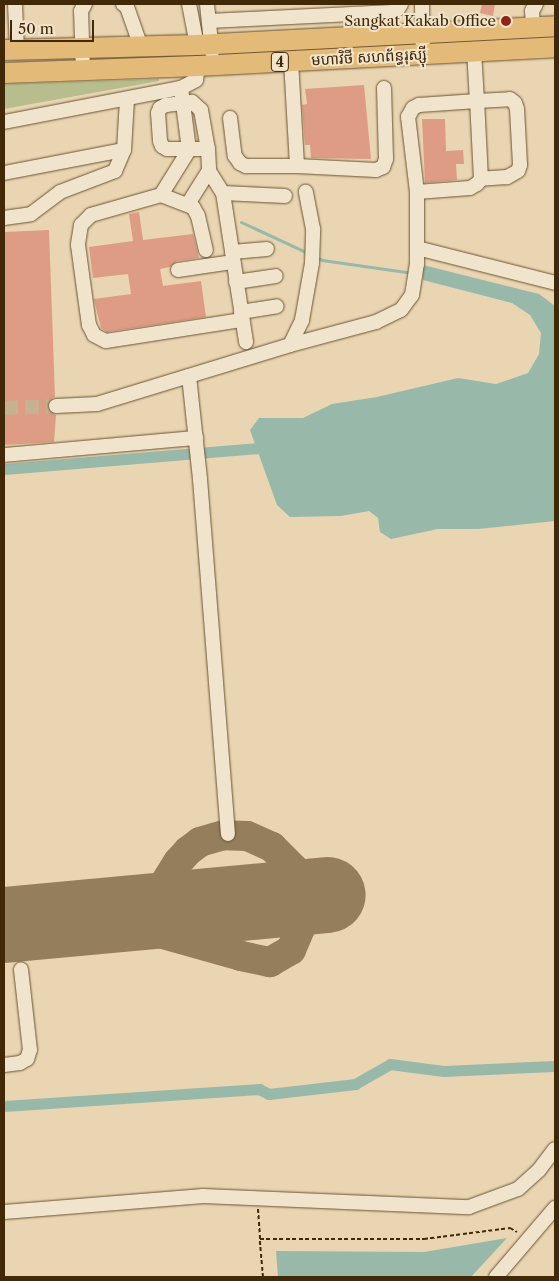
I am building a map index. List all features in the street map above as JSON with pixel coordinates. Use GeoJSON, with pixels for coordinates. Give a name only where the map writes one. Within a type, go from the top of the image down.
{"type":"FeatureCollection","features":[{"type":"Feature","properties":{"kind":"highway","name":"មហាវិថី សហព័ន្ធរុស្ស៊ី"},"geometry":{"type":"LineString","coordinates":[[4,72],[206,66],[290,61],[555,26]]}},
{"type":"Feature","properties":{"kind":"highway","name":"មហាវិថី សហព័ន្ធរុស្ស៊ី"},"geometry":{"type":"LineString","coordinates":[[10,50],[141,47],[271,41],[422,44],[474,50],[555,47]]}},
{"type":"Feature","properties":{"kind":"highway"},"geometry":{"type":"LineString","coordinates":[[204,44],[206,66]]}},
{"type":"Feature","properties":{"kind":"street"},"geometry":{"type":"LineString","coordinates":[[10,50],[15,4]]}},
{"type":"Feature","properties":{"kind":"street"},"geometry":{"type":"LineString","coordinates":[[83,70],[81,11],[85,4]]}},
{"type":"Feature","properties":{"kind":"street"},"geometry":{"type":"LineString","coordinates":[[123,4],[127,8],[141,47]]}},
{"type":"Feature","properties":{"kind":"street"},"geometry":{"type":"LineString","coordinates":[[189,4],[204,44]]}},
{"type":"Feature","properties":{"kind":"street"},"geometry":{"type":"LineString","coordinates":[[204,44],[209,21],[207,4]]}},
{"type":"Feature","properties":{"kind":"street"},"geometry":{"type":"LineString","coordinates":[[209,21],[269,18],[342,9],[393,12],[401,4]]}},
{"type":"Feature","properties":{"kind":"street"},"geometry":{"type":"LineString","coordinates":[[422,4],[422,44]]}},
{"type":"Feature","properties":{"kind":"street"},"geometry":{"type":"LineString","coordinates":[[533,28],[532,10],[536,4]]}},
{"type":"Feature","properties":{"kind":"street"},"geometry":{"type":"LineString","coordinates":[[269,18],[271,41]]}},
{"type":"Feature","properties":{"kind":"street"},"geometry":{"type":"LineString","coordinates":[[417,192],[470,188],[481,179],[474,50]]}},
{"type":"Feature","properties":{"kind":"street"},"geometry":{"type":"LineString","coordinates":[[290,61],[297,166]]}},
{"type":"Feature","properties":{"kind":"street"},"geometry":{"type":"LineString","coordinates":[[4,122],[181,88],[196,80],[206,66]]}},
{"type":"Feature","properties":{"kind":"street"},"geometry":{"type":"LineString","coordinates":[[161,196],[189,150],[181,88]]}},
{"type":"Feature","properties":{"kind":"street"},"geometry":{"type":"LineString","coordinates":[[230,118],[235,156],[240,163],[246,166],[297,166],[376,170],[382,167],[386,159],[384,88]]}},
{"type":"Feature","properties":{"kind":"street"},"geometry":{"type":"LineString","coordinates":[[4,218],[31,214],[60,192],[111,174],[119,166],[124,150],[127,99]]}},
{"type":"Feature","properties":{"kind":"street"},"geometry":{"type":"LineString","coordinates":[[56,406],[97,404],[392,315],[401,310],[412,295],[416,279],[417,192],[408,117],[410,112],[419,105],[510,99],[515,102],[520,165],[515,174],[507,177],[481,179]]}},
{"type":"Feature","properties":{"kind":"street"},"geometry":{"type":"LineString","coordinates":[[208,149],[167,149],[160,141],[158,113],[160,108],[192,102],[201,110],[208,149],[209,171],[223,193],[246,342]]}},
{"type":"Feature","properties":{"kind":"street"},"geometry":{"type":"LineString","coordinates":[[4,173],[124,150]]}},
{"type":"Feature","properties":{"kind":"street"},"geometry":{"type":"LineString","coordinates":[[188,204],[209,171]]}},
{"type":"Feature","properties":{"kind":"street"},"geometry":{"type":"LineString","coordinates":[[290,345],[302,320],[314,246],[313,229],[306,192]]}},
{"type":"Feature","properties":{"kind":"street"},"geometry":{"type":"LineString","coordinates":[[223,193],[285,196]]}},
{"type":"Feature","properties":{"kind":"street"},"geometry":{"type":"LineString","coordinates":[[206,250],[198,216],[188,204],[161,196],[91,215],[78,231],[78,253],[89,325],[94,335],[106,341],[242,316],[277,306]]}},
{"type":"Feature","properties":{"kind":"street"},"geometry":{"type":"LineString","coordinates":[[417,248],[555,283]]}},
{"type":"Feature","properties":{"kind":"street"},"geometry":{"type":"LineString","coordinates":[[178,270],[267,249]]}},
{"type":"Feature","properties":{"kind":"street"},"geometry":{"type":"LineString","coordinates":[[236,282],[276,276]]}},
{"type":"Feature","properties":{"kind":"street"},"geometry":{"type":"LineString","coordinates":[[189,376],[200,479],[228,834]]}},
{"type":"Feature","properties":{"kind":"street"},"geometry":{"type":"LineString","coordinates":[[4,455],[195,432]]}},
{"type":"Feature","properties":{"kind":"street"},"geometry":{"type":"LineString","coordinates":[[4,1065],[20,1063],[27,1059],[30,1050],[21,970]]}},
{"type":"Feature","properties":{"kind":"street"},"geometry":{"type":"LineString","coordinates":[[4,1212],[203,1196],[469,1208],[518,1189],[539,1170],[555,1148]]}},
{"type":"Feature","properties":{"kind":"street"},"geometry":{"type":"LineString","coordinates":[[496,1277],[555,1208]]}},
{"type":"Feature","properties":{"kind":"path"},"geometry":{"type":"LineString","coordinates":[[257,1199],[263,1277]]}},
{"type":"Feature","properties":{"kind":"path"},"geometry":{"type":"LineString","coordinates":[[260,1240],[424,1239],[510,1228],[528,1241]]}},
{"type":"Feature","properties":{"kind":"green space"},"geometry":{"type":"Polygon","coordinates":[[[159,79],[159,81],[4,109],[4,84],[159,79]]]}},
{"type":"Feature","properties":{"kind":"shaded area"},"geometry":{"type":"Polygon","coordinates":[[[423,265],[539,294],[555,306],[555,521],[478,529],[438,529],[391,539],[380,532],[378,518],[369,511],[341,516],[290,517],[277,505],[250,430],[259,418],[303,418],[332,404],[377,397],[458,378],[496,384],[528,373],[539,354],[541,333],[530,315],[512,303],[423,280],[423,265]]]}},
{"type":"Feature","properties":{"kind":"shaded area"},"geometry":{"type":"Polygon","coordinates":[[[507,1238],[471,1277],[278,1277],[276,1251],[424,1252],[507,1238]]]}},
{"type":"Feature","properties":{"kind":"building"},"geometry":{"type":"Polygon","coordinates":[[[482,4],[495,4],[493,16],[480,13],[482,4]]]}},
{"type":"Feature","properties":{"kind":"building"},"geometry":{"type":"Polygon","coordinates":[[[364,85],[371,159],[311,158],[310,145],[305,145],[302,105],[307,104],[305,89],[364,85]]]}},
{"type":"Feature","properties":{"kind":"building"},"geometry":{"type":"Polygon","coordinates":[[[422,119],[445,119],[446,151],[463,150],[464,164],[456,164],[457,180],[425,183],[422,119]]]}},
{"type":"Feature","properties":{"kind":"building"},"geometry":{"type":"Polygon","coordinates":[[[139,212],[143,240],[193,234],[199,258],[177,261],[170,267],[160,269],[163,286],[201,281],[206,317],[107,332],[101,328],[94,299],[131,294],[128,274],[93,278],[89,247],[133,241],[129,214],[139,212]]]}},
{"type":"Feature","properties":{"kind":"building"},"geometry":{"type":"Polygon","coordinates":[[[49,230],[55,397],[51,399],[47,406],[49,411],[56,415],[54,442],[4,445],[4,232],[49,230]]]}},
{"type":"Feature","properties":{"kind":"waterway"},"geometry":{"type":"LineString","coordinates":[[241,222],[308,253]]}},
{"type":"Feature","properties":{"kind":"waterway"},"geometry":{"type":"LineString","coordinates":[[316,257],[322,260],[413,273]]}},
{"type":"Feature","properties":{"kind":"waterway"},"geometry":{"type":"LineString","coordinates":[[4,469],[257,448]]}},
{"type":"Feature","properties":{"kind":"waterway"},"geometry":{"type":"LineString","coordinates":[[4,1106],[259,1089],[269,1094],[355,1084],[390,1064],[444,1071],[555,1066]]}},
{"type":"Feature","properties":{"kind":"taxiway"},"geometry":{"type":"LineString","coordinates":[[99,916],[241,956],[270,962],[291,950],[301,927],[303,898],[299,878],[294,869],[272,847],[247,836],[224,835],[200,842],[188,851],[178,862],[158,894],[112,915]]}},
{"type":"Feature","properties":{"kind":"runway"},"geometry":{"type":"LineString","coordinates":[[4,925],[328,895]]}},
{"type":"Feature","properties":{"kind":"tunnel"},"geometry":{"type":"LineString","coordinates":[[4,408],[56,406]]}},
{"type":"Feature","properties":{"kind":"place","name":"Sangkat Kakab Office"},"geometry":{"type":"Point","coordinates":[506,21]}}]}
